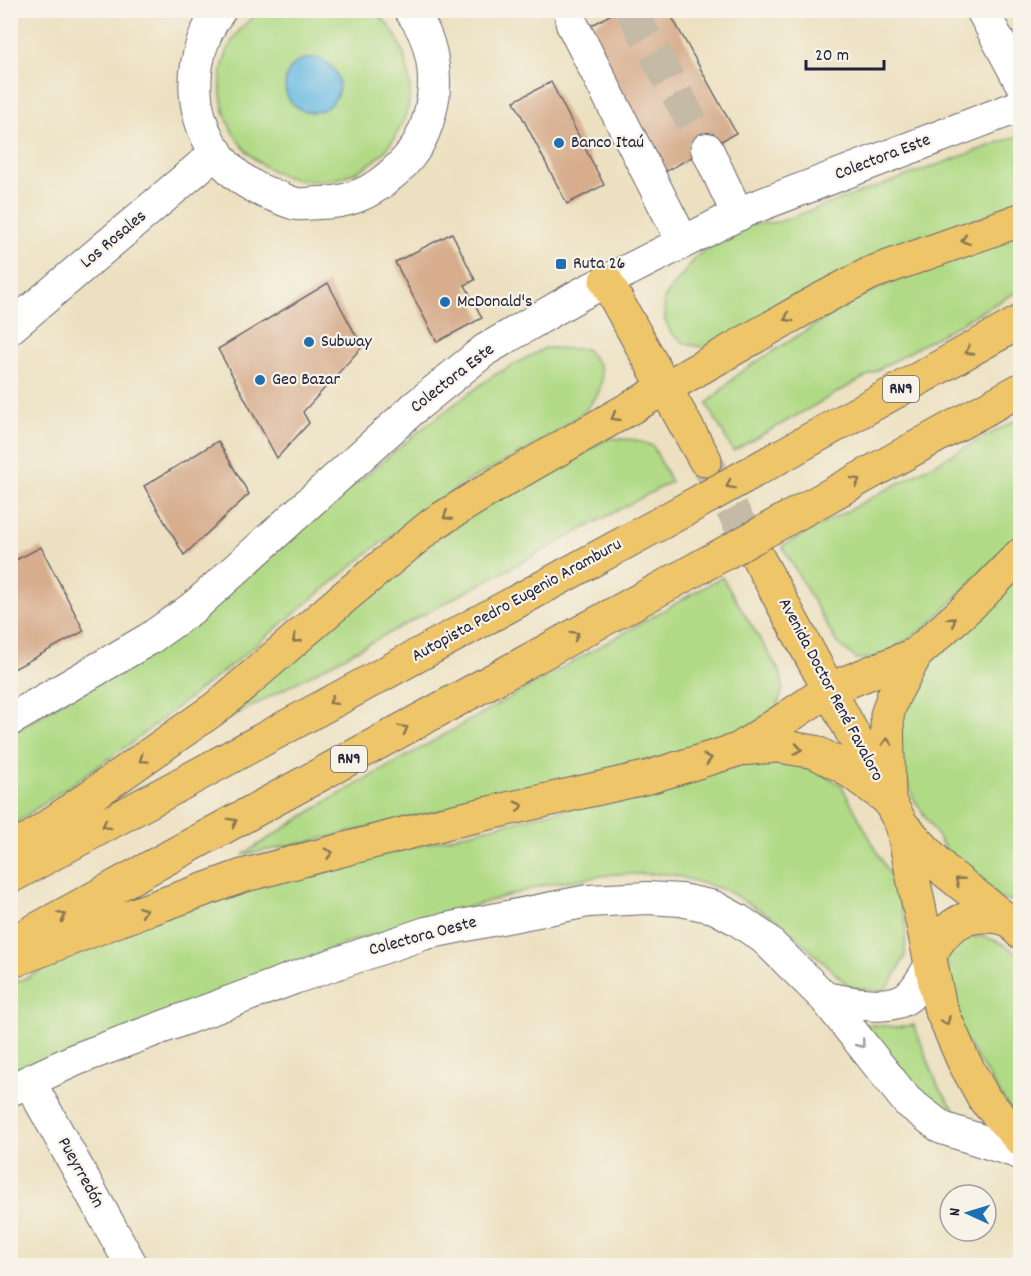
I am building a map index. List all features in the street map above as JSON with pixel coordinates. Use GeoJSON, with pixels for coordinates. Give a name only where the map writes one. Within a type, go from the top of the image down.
{"type":"FeatureCollection","features":[{"type":"Feature","properties":{"kind":"main road"},"geometry":{"type":"LineString","coordinates":[[10,853],[217,707],[433,524],[665,388],[871,273],[1020,220]]}},
{"type":"Feature","properties":{"kind":"main road"},"geometry":{"type":"LineString","coordinates":[[606,281],[705,460]]}},
{"type":"Feature","properties":{"kind":"main road","name":"Autopista Pedro Eugenio Aramburu"},"geometry":{"type":"LineString","coordinates":[[10,877],[661,523],[1020,322]]}},
{"type":"Feature","properties":{"kind":"main road","name":"RN9"},"geometry":{"type":"LineString","coordinates":[[10,944],[1020,390]]}},
{"type":"Feature","properties":{"kind":"main road"},"geometry":{"type":"LineString","coordinates":[[895,812],[887,715],[893,697],[916,654],[978,598],[1020,555]]}},
{"type":"Feature","properties":{"kind":"main road","name":"Avenida Doctor René Favaloro"},"geometry":{"type":"LineString","coordinates":[[757,556],[895,812],[945,871],[1014,924]]}},
{"type":"Feature","properties":{"kind":"main road"},"geometry":{"type":"LineString","coordinates":[[740,749],[830,689],[916,654]]}},
{"type":"Feature","properties":{"kind":"main road"},"geometry":{"type":"LineString","coordinates":[[10,962],[242,876],[445,823],[649,777],[740,749],[778,746],[815,752],[844,767],[895,812]]}},
{"type":"Feature","properties":{"kind":"main road","name":"Avenida Doctor René Favaloro"},"geometry":{"type":"LineString","coordinates":[[895,812],[940,1007],[963,1060],[985,1100],[1020,1139]]}},
{"type":"Feature","properties":{"kind":"main road"},"geometry":{"type":"LineString","coordinates":[[931,960],[937,942],[947,930],[960,921],[982,915],[1014,924]]}},
{"type":"Feature","properties":{"kind":"street"},"geometry":{"type":"LineString","coordinates":[[220,10],[208,26],[196,62],[195,100],[206,137],[228,168],[259,191],[296,204],[336,203],[372,190],[403,166],[425,133],[435,95],[432,56],[421,14]]}},
{"type":"Feature","properties":{"kind":"street"},"geometry":{"type":"LineString","coordinates":[[570,10],[572,24],[683,242]]}},
{"type":"Feature","properties":{"kind":"street"},"geometry":{"type":"LineString","coordinates":[[982,10],[1020,81]]}},
{"type":"Feature","properties":{"kind":"street","name":"Colectora Este"},"geometry":{"type":"LineString","coordinates":[[10,720],[121,656],[194,607],[415,407],[485,350],[606,281],[738,214],[1020,106]]}},
{"type":"Feature","properties":{"kind":"street"},"geometry":{"type":"LineString","coordinates":[[707,149],[738,214]]}},
{"type":"Feature","properties":{"kind":"street","name":"Los Rosales"},"geometry":{"type":"LineString","coordinates":[[10,328],[217,152]]}},
{"type":"Feature","properties":{"kind":"street","name":"Colectora Oeste"},"geometry":{"type":"LineString","coordinates":[[20,1086],[77,1059],[294,978],[426,933],[588,901],[648,898],[681,900],[714,907],[764,938],[825,998],[907,1101],[942,1128],[1020,1153]]}},
{"type":"Feature","properties":{"kind":"street"},"geometry":{"type":"LineString","coordinates":[[825,998],[886,1005],[908,997],[924,977],[931,960]]}},
{"type":"Feature","properties":{"kind":"street","name":"Pueyrredón"},"geometry":{"type":"LineString","coordinates":[[20,1086],[132,1266]]}},
{"type":"Feature","properties":{"kind":"green space"},"geometry":{"type":"Polygon","coordinates":[[[259,11],[372,11],[388,25],[403,53],[410,85],[410,100],[397,134],[385,151],[375,160],[351,174],[321,181],[293,178],[268,168],[247,151],[231,129],[222,103],[222,75],[230,45],[243,26],[259,11]]]}},
{"type":"Feature","properties":{"kind":"green space"},"geometry":{"type":"Polygon","coordinates":[[[1020,135],[1020,202],[907,246],[718,342],[702,347],[686,344],[671,333],[665,320],[664,298],[698,255],[743,225],[779,222],[1020,135]]]}},
{"type":"Feature","properties":{"kind":"green space"},"geometry":{"type":"Polygon","coordinates":[[[1020,233],[1020,290],[733,451],[707,404],[739,373],[859,297],[928,266],[1020,233]]]}},
{"type":"Feature","properties":{"kind":"green space"},"geometry":{"type":"Polygon","coordinates":[[[545,348],[586,349],[600,366],[602,380],[598,394],[586,410],[545,440],[464,483],[373,549],[133,742],[11,826],[10,735],[202,612],[424,427],[493,376],[545,348]]]}},
{"type":"Feature","properties":{"kind":"green space"},"geometry":{"type":"Polygon","coordinates":[[[1020,418],[1020,533],[924,629],[880,657],[857,659],[837,643],[782,546],[1020,418]]]}},
{"type":"Feature","properties":{"kind":"green space"},"geometry":{"type":"Polygon","coordinates":[[[609,438],[636,440],[653,446],[671,482],[170,750],[456,522],[609,438]]]}},
{"type":"Feature","properties":{"kind":"green space"},"geometry":{"type":"Polygon","coordinates":[[[1020,569],[1020,902],[1001,899],[956,866],[914,799],[897,757],[897,719],[925,669],[1020,569]]]}},
{"type":"Feature","properties":{"kind":"green space"},"geometry":{"type":"Polygon","coordinates":[[[722,577],[781,674],[783,689],[777,708],[724,743],[317,840],[242,855],[326,802],[722,577]]]}},
{"type":"Feature","properties":{"kind":"green space"},"geometry":{"type":"Polygon","coordinates":[[[783,759],[807,764],[841,785],[897,888],[906,926],[905,956],[883,992],[850,987],[780,922],[726,890],[670,874],[614,874],[544,885],[353,941],[227,988],[11,1078],[11,985],[136,925],[242,890],[746,763],[783,759]]]}},
{"type":"Feature","properties":{"kind":"green space"},"geometry":{"type":"Polygon","coordinates":[[[980,936],[1002,944],[1020,957],[1020,1125],[957,1027],[946,955],[961,941],[980,936]]]}},
{"type":"Feature","properties":{"kind":"green space"},"geometry":{"type":"Polygon","coordinates":[[[863,1024],[896,1027],[914,1025],[938,1086],[963,1122],[928,1102],[863,1024]]]}},
{"type":"Feature","properties":{"kind":"water"},"geometry":{"type":"Polygon","coordinates":[[[312,58],[322,60],[331,66],[337,75],[339,85],[337,95],[331,104],[322,110],[312,112],[302,110],[293,104],[287,95],[285,85],[287,75],[293,66],[302,60],[312,58]]]}},
{"type":"Feature","properties":{"kind":"building"},"geometry":{"type":"Polygon","coordinates":[[[618,10],[668,10],[736,133],[663,173],[584,30],[618,10]]]}},
{"type":"Feature","properties":{"kind":"building","name":"Banco Itaú"},"geometry":{"type":"Polygon","coordinates":[[[551,82],[604,185],[567,204],[514,101],[551,82]]]}},
{"type":"Feature","properties":{"kind":"building","name":"McDonald's"},"geometry":{"type":"Polygon","coordinates":[[[452,233],[475,280],[465,285],[482,318],[437,342],[395,262],[452,233]]]}},
{"type":"Feature","properties":{"kind":"building"},"geometry":{"type":"Polygon","coordinates":[[[328,283],[362,347],[303,412],[309,423],[277,458],[218,349],[328,283]]]}},
{"type":"Feature","properties":{"kind":"building"},"geometry":{"type":"Polygon","coordinates":[[[218,441],[249,494],[184,555],[144,486],[218,441]]]}},
{"type":"Feature","properties":{"kind":"building"},"geometry":{"type":"Polygon","coordinates":[[[41,547],[84,631],[10,671],[10,563],[41,547]]]}},
{"type":"Feature","properties":{"kind":"tunnel"},"geometry":{"type":"LineString","coordinates":[[631,10],[707,149]]}},
{"type":"Feature","properties":{"kind":"tunnel"},"geometry":{"type":"LineString","coordinates":[[708,465],[757,556]]}},
{"type":"Feature","properties":{"kind":"place","name":"Banco Itaú"},"geometry":{"type":"Point","coordinates":[559,143]}},
{"type":"Feature","properties":{"kind":"place","name":"Ruta 26"},"geometry":{"type":"Point","coordinates":[561,264]}},
{"type":"Feature","properties":{"kind":"place","name":"McDonald's"},"geometry":{"type":"Point","coordinates":[445,302]}},
{"type":"Feature","properties":{"kind":"place","name":"Subway"},"geometry":{"type":"Point","coordinates":[309,342]}},
{"type":"Feature","properties":{"kind":"place","name":"Geo Bazar"},"geometry":{"type":"Point","coordinates":[260,380]}}]}
